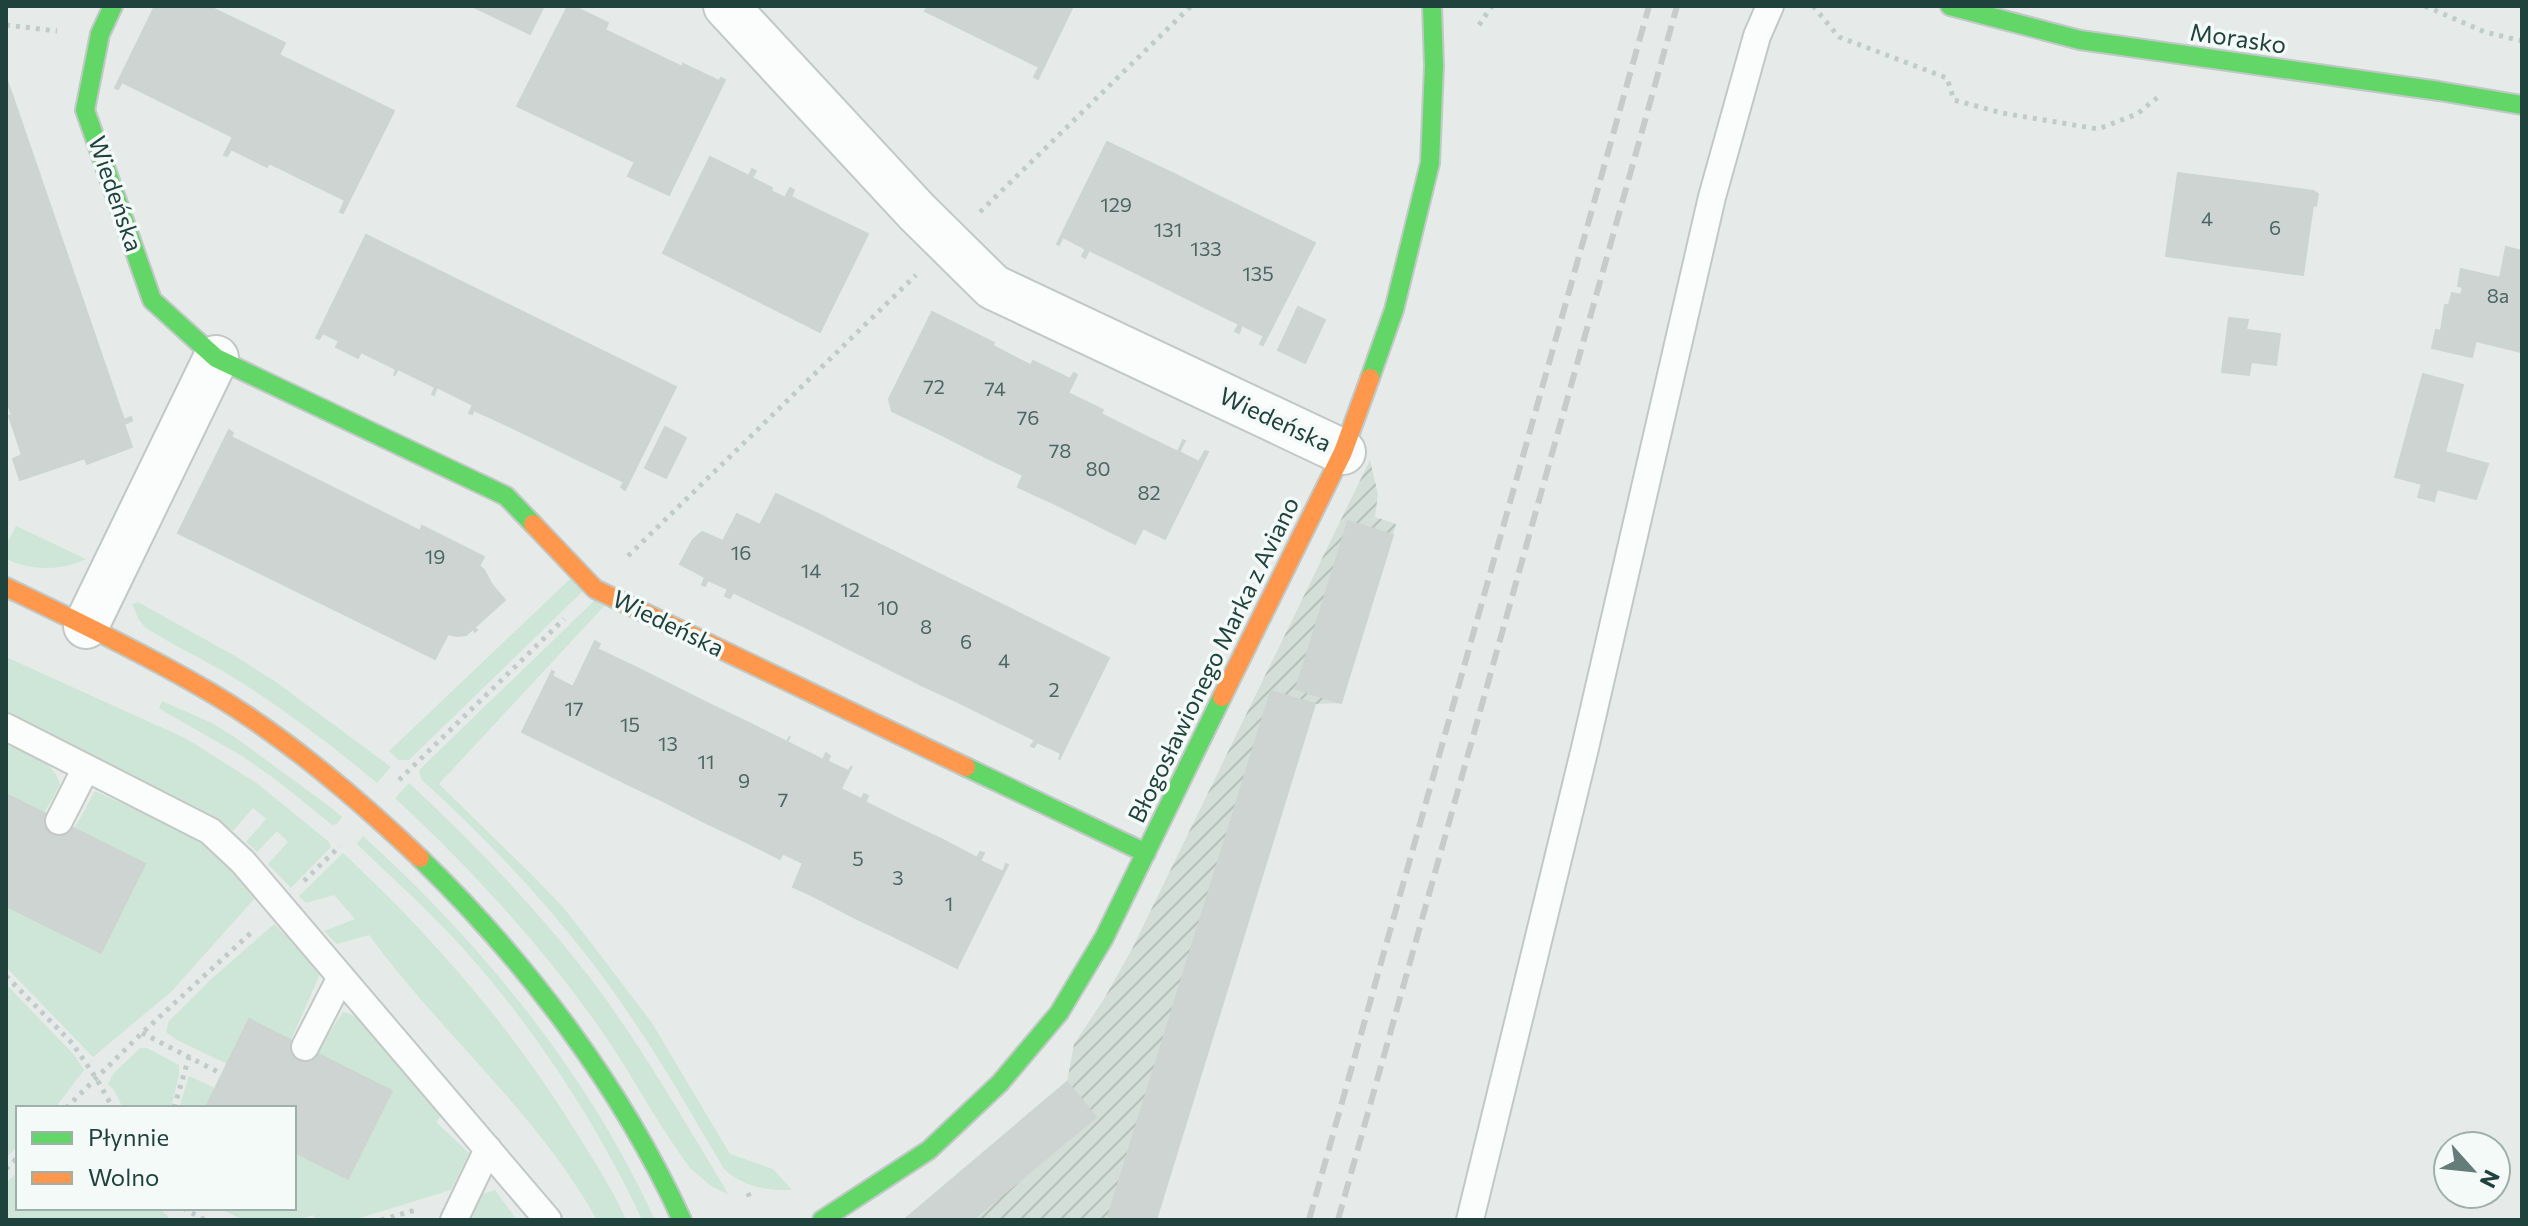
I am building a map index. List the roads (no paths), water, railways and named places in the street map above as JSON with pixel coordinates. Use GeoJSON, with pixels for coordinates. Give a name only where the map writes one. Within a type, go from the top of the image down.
{"type":"FeatureCollection","features":[{"type":"Feature","properties":{"kind":"street","name":"Wiedeńska"},"geometry":{"type":"LineString","coordinates":[[113,6],[100,34],[85,110],[152,300],[216,358],[506,496],[595,589],[1146,853]]}},
{"type":"Feature","properties":{"kind":"street","name":"Wiedeńska"},"geometry":{"type":"LineString","coordinates":[[726,6],[993,287],[1343,452]]}},
{"type":"Feature","properties":{"kind":"street","name":"Błogosławionego Marka z Aviano"},"geometry":{"type":"LineString","coordinates":[[822,1220],[929,1150],[1000,1083],[1059,1013],[1104,938],[1343,452],[1394,310],[1430,163],[1434,66],[1432,6]]}},
{"type":"Feature","properties":{"kind":"street","name":"Morasko"},"geometry":{"type":"LineString","coordinates":[[1950,6],[2080,40],[2522,105]]}},
{"type":"Feature","properties":{"kind":"street"},"geometry":{"type":"LineString","coordinates":[[86,626],[216,358]]}},
{"type":"Feature","properties":{"kind":"street"},"geometry":{"type":"LineString","coordinates":[[6,587],[208,692],[292,748],[428,863],[541,991],[606,1082],[682,1220]]}},
{"type":"Feature","properties":{"kind":"lane"},"geometry":{"type":"LineString","coordinates":[[1470,1220],[1585,748],[1712,197],[1757,36],[1770,6]]}},
{"type":"Feature","properties":{"kind":"lane"},"geometry":{"type":"LineString","coordinates":[[6,727],[210,831],[243,862],[548,1220]]}},
{"type":"Feature","properties":{"kind":"lane"},"geometry":{"type":"LineString","coordinates":[[59,821],[86,768]]}},
{"type":"Feature","properties":{"kind":"lane"},"geometry":{"type":"LineString","coordinates":[[305,1047],[340,979]]}},
{"type":"Feature","properties":{"kind":"lane"},"geometry":{"type":"LineString","coordinates":[[454,1220],[488,1149]]}},
{"type":"Feature","properties":{"kind":"railway"},"geometry":{"type":"LineString","coordinates":[[1309,1220],[1649,6]]}},
{"type":"Feature","properties":{"kind":"railway"},"geometry":{"type":"LineString","coordinates":[[1338,1220],[1677,6]]}}]}
